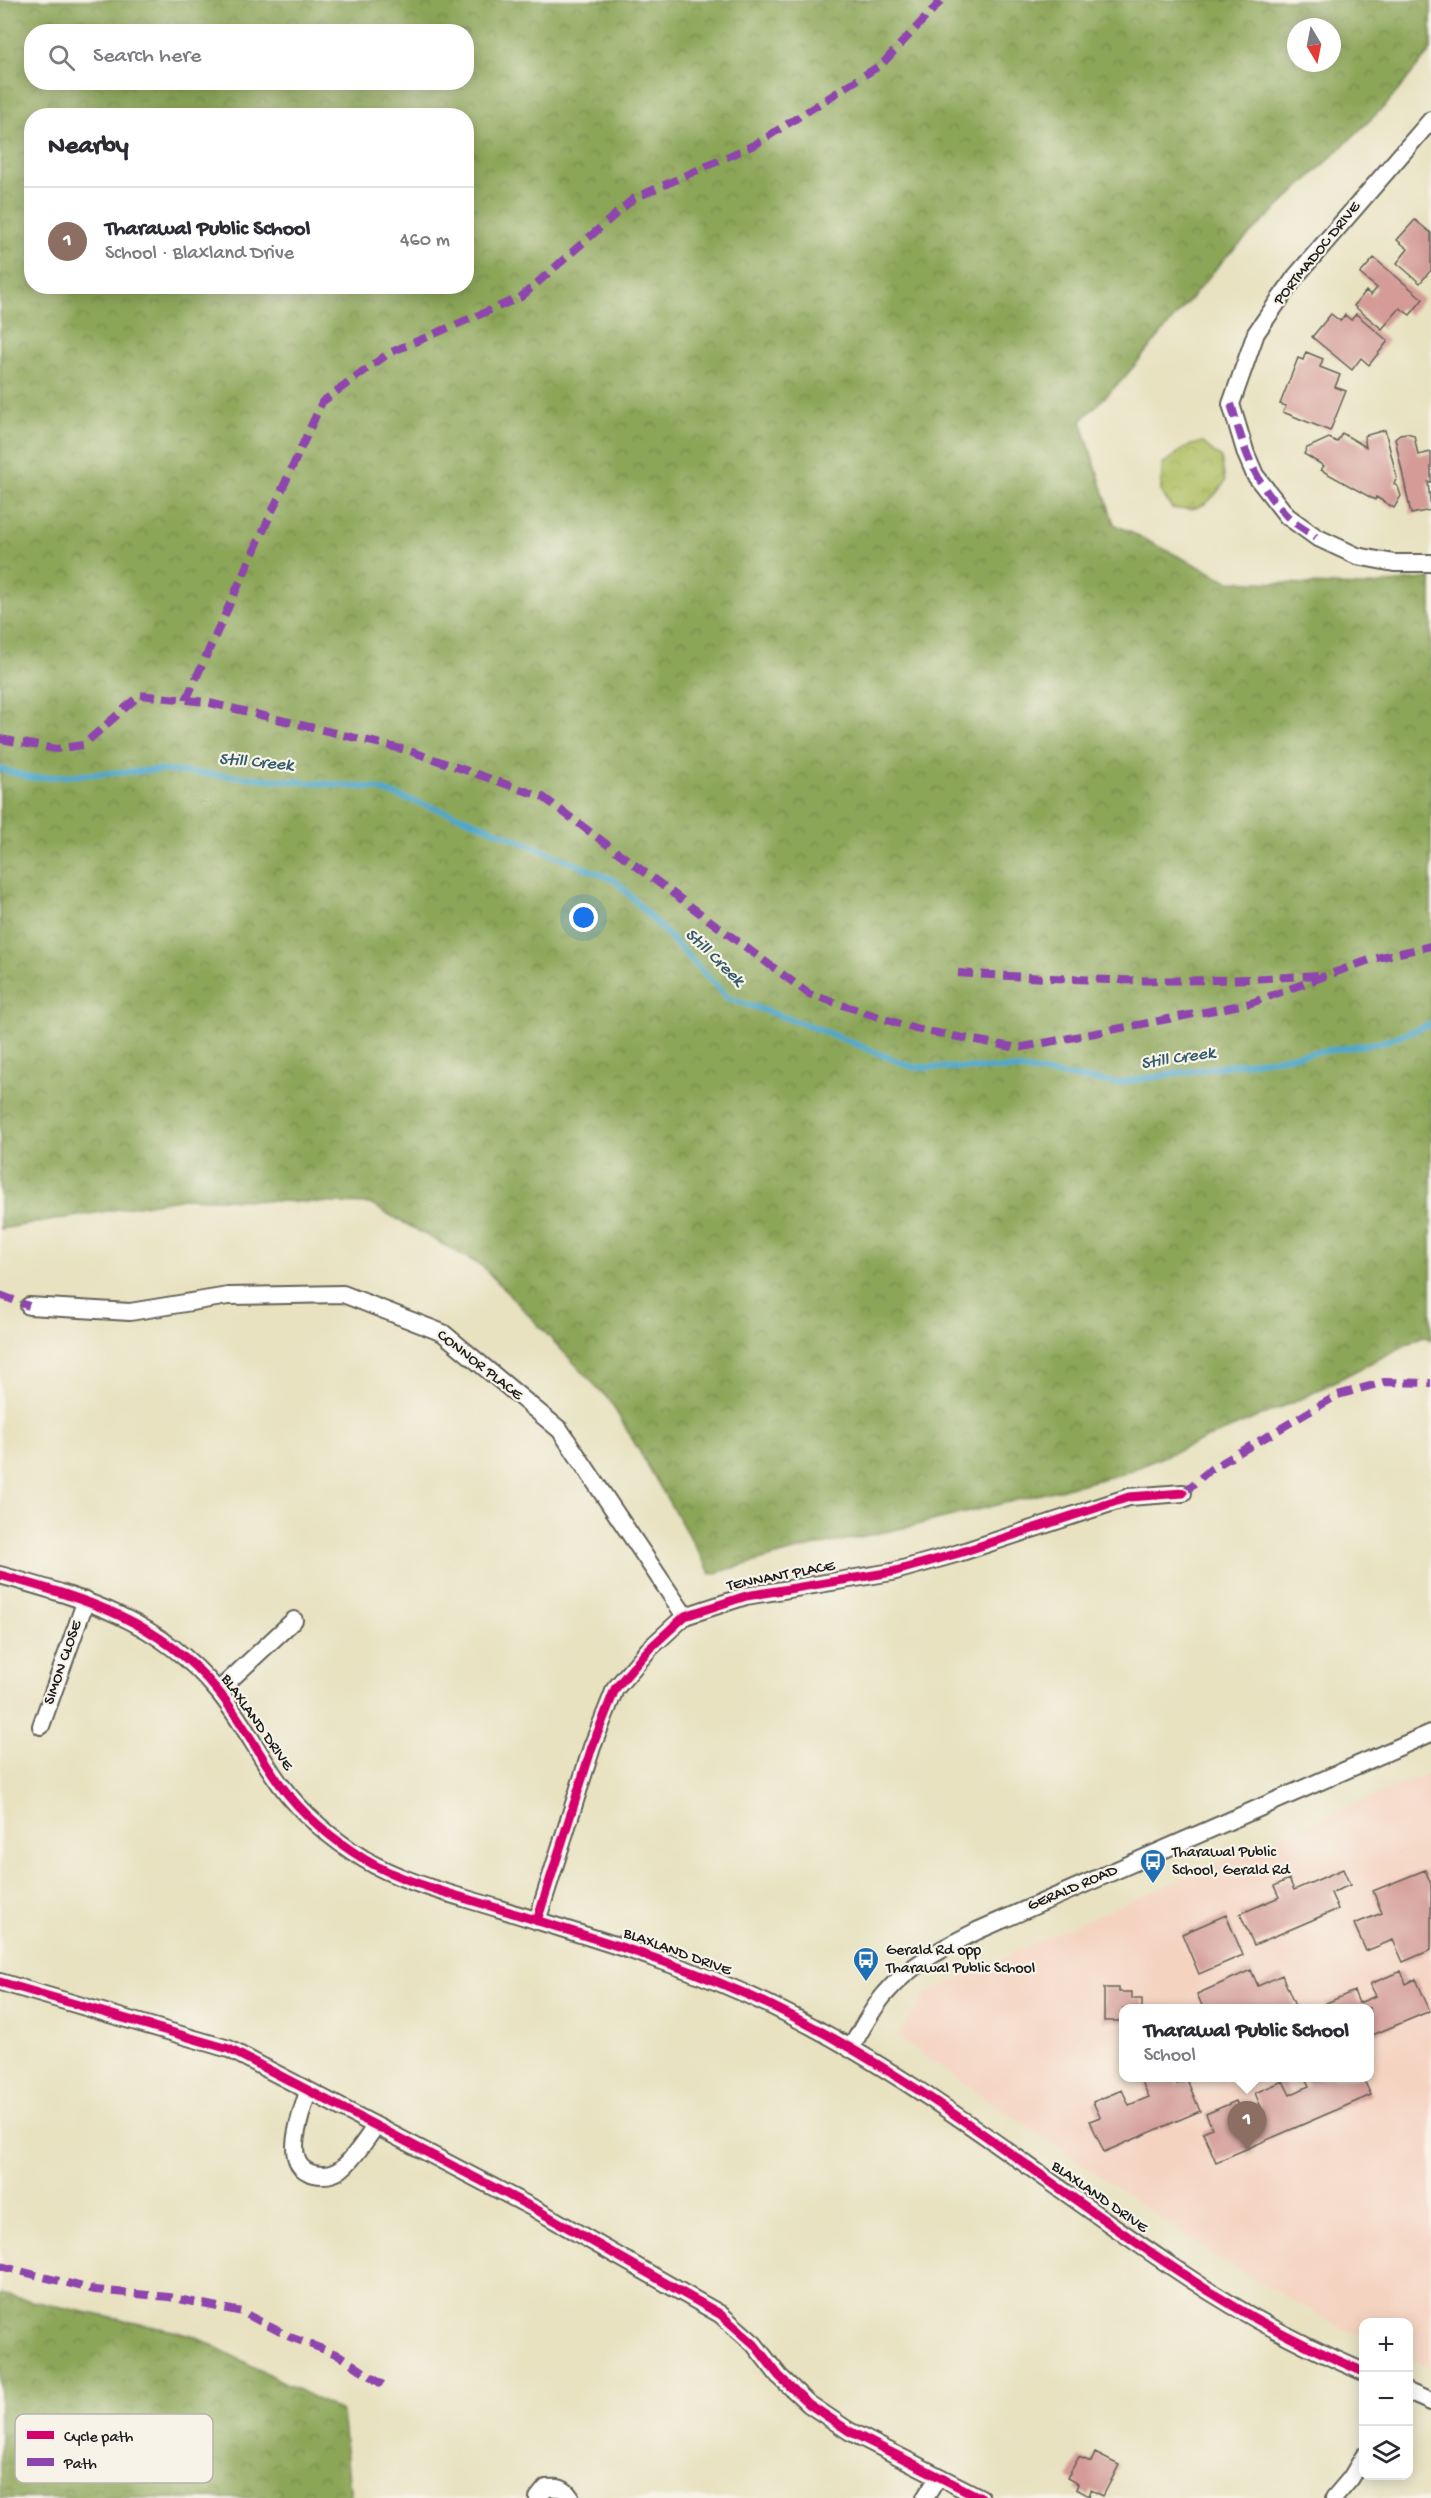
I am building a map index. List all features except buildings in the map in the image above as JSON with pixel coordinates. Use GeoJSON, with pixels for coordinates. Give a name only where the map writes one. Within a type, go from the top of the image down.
{"type":"FeatureCollection","features":[{"type":"Feature","properties":{"kind":"street","name":"PORTMADOC DRIVE"},"geometry":{"type":"LineString","coordinates":[[1431,120],[1296,276],[1256,333],[1231,404],[1246,454],[1255,475],[1287,516],[1316,537],[1357,556],[1394,562],[1431,562]]}},
{"type":"Feature","properties":{"kind":"street","name":"CONNOR PLACE"},"geometry":{"type":"LineString","coordinates":[[29,1306],[130,1312],[228,1296],[343,1294],[443,1333],[560,1430],[685,1616]]}},
{"type":"Feature","properties":{"kind":"street","name":"TENNANT PLACE"},"geometry":{"type":"LineString","coordinates":[[537,1921],[592,1747],[615,1689],[649,1649],[685,1616],[746,1596],[892,1572],[959,1553],[1129,1497],[1183,1493]]}},
{"type":"Feature","properties":{"kind":"street","name":"BLAXLAND DRIVE"},"geometry":{"type":"LineString","coordinates":[[0,1575],[86,1600],[141,1624],[182,1654],[218,1690],[282,1788],[323,1830],[366,1860],[418,1883],[653,1957],[774,2007],[911,2085],[1188,2277],[1258,2320],[1359,2370]]}},
{"type":"Feature","properties":{"kind":"street","name":"SIMON CLOSE"},"geometry":{"type":"LineString","coordinates":[[41,1726],[86,1600]]}},
{"type":"Feature","properties":{"kind":"street"},"geometry":{"type":"LineString","coordinates":[[218,1690],[294,1620]]}},
{"type":"Feature","properties":{"kind":"street","name":"GERALD ROAD"},"geometry":{"type":"LineString","coordinates":[[850,2049],[884,1995],[908,1971],[940,1949],[1431,1733]]}},
{"type":"Feature","properties":{"kind":"street"},"geometry":{"type":"LineString","coordinates":[[0,1982],[229,2049],[537,2210],[720,2313],[754,2344],[779,2376],[809,2404],[849,2431],[981,2498]]}},
{"type":"Feature","properties":{"kind":"street"},"geometry":{"type":"LineString","coordinates":[[308,2091],[294,2150],[302,2168],[310,2173],[320,2175],[339,2171],[376,2126]]}},
{"type":"Feature","properties":{"kind":"street"},"geometry":{"type":"LineString","coordinates":[[1413,2394],[1431,2402]]}},
{"type":"Feature","properties":{"kind":"street"},"geometry":{"type":"LineString","coordinates":[[1334,2498],[1359,2464]]}},
{"type":"Feature","properties":{"kind":"street"},"geometry":{"type":"LineString","coordinates":[[925,2498],[938,2477]]}},
{"type":"Feature","properties":{"kind":"street"},"geometry":{"type":"LineString","coordinates":[[538,2498],[546,2488],[558,2487],[566,2490],[571,2498]]}},
{"type":"Feature","properties":{"kind":"shaded area"},"geometry":{"type":"Polygon","coordinates":[[[1431,1772],[1431,2368],[1413,2360],[1413,2318],[1359,2318],[1359,2335],[1338,2326],[1228,2264],[897,2037],[927,1993],[1063,1930],[1431,1772]]]}},
{"type":"Feature","properties":{"kind":"green space"},"geometry":{"type":"Polygon","coordinates":[[[0,0],[1431,0],[1431,50],[1387,104],[1225,258],[1124,378],[1081,421],[1114,524],[1228,581],[1363,586],[1431,578],[1431,1340],[1423,1336],[1301,1399],[1122,1474],[908,1527],[798,1550],[711,1574],[610,1401],[482,1266],[370,1204],[184,1198],[0,1229],[0,0]]]}},
{"type":"Feature","properties":{"kind":"green space"},"geometry":{"type":"Polygon","coordinates":[[[1202,442],[1221,458],[1225,482],[1209,501],[1197,508],[1172,508],[1161,492],[1162,465],[1186,447],[1202,442]]]}},
{"type":"Feature","properties":{"kind":"green space"},"geometry":{"type":"Polygon","coordinates":[[[0,2294],[192,2335],[342,2412],[351,2498],[0,2498],[0,2294]]]}},
{"type":"Feature","properties":{"kind":"waterway","name":"Still Creek"},"geometry":{"type":"LineString","coordinates":[[0,769],[32,778],[158,770],[374,788],[465,818],[616,881],[728,998],[816,1028],[912,1067],[1018,1069],[1115,1083],[1383,1042],[1431,1024]]}},
{"type":"Feature","properties":{"kind":"marked path"},"geometry":{"type":"LineString","coordinates":[[186,700],[322,402],[389,353],[521,297],[633,199],[756,144],[882,64],[942,0]]}},
{"type":"Feature","properties":{"kind":"marked path"},"geometry":{"type":"LineString","coordinates":[[1231,404],[1245,449],[1265,490],[1289,518],[1316,537]]}},
{"type":"Feature","properties":{"kind":"marked path"},"geometry":{"type":"LineString","coordinates":[[0,739],[56,749],[83,745],[140,695],[206,702],[410,751],[543,797],[809,994],[915,1029],[1018,1048],[1251,1003],[1372,959],[1431,946]]}},
{"type":"Feature","properties":{"kind":"marked path"},"geometry":{"type":"LineString","coordinates":[[958,973],[1138,980],[1227,980],[1318,975]]}},
{"type":"Feature","properties":{"kind":"marked path"},"geometry":{"type":"LineString","coordinates":[[0,1295],[29,1306]]}},
{"type":"Feature","properties":{"kind":"marked path"},"geometry":{"type":"LineString","coordinates":[[1183,1493],[1211,1469],[1338,1395],[1384,1382],[1431,1383]]}},
{"type":"Feature","properties":{"kind":"marked path"},"geometry":{"type":"LineString","coordinates":[[0,2266],[95,2290],[169,2297],[242,2312],[290,2337],[339,2355],[386,2387]]}},
{"type":"Feature","properties":{"kind":"cycle path"},"geometry":{"type":"LineString","coordinates":[[537,1921],[592,1747],[615,1689],[649,1649],[685,1616],[746,1596],[892,1572],[959,1553],[1129,1497],[1183,1493]]}},
{"type":"Feature","properties":{"kind":"cycle path"},"geometry":{"type":"LineString","coordinates":[[0,1575],[90,1603],[145,1629],[170,1645],[194,1666],[226,1701],[288,1795],[329,1835],[364,1859],[430,1888],[604,1941],[673,1965],[774,2007],[829,2036],[933,2100],[1207,2290],[1273,2328],[1359,2370]]}},
{"type":"Feature","properties":{"kind":"cycle path"},"geometry":{"type":"LineString","coordinates":[[0,1982],[229,2049],[537,2210],[720,2314],[754,2344],[779,2376],[809,2404],[849,2431],[981,2498]]}},
{"type":"Feature","properties":{"kind":"place","name":"Tharawal Public School, Gerald Rd"},"geometry":{"type":"Point","coordinates":[1153,1885]}},
{"type":"Feature","properties":{"kind":"place","name":"Gerald Rd opp Tharawal Public School"},"geometry":{"type":"Point","coordinates":[866,1983]}},
{"type":"Feature","properties":{"kind":"place","name":"Tharawal Public School"},"geometry":{"type":"Point","coordinates":[1247,2151]}}]}
